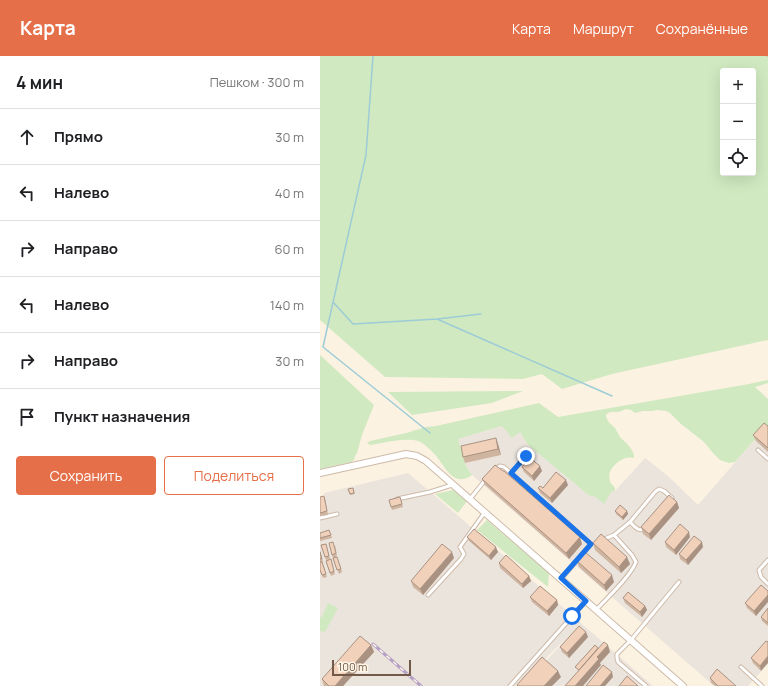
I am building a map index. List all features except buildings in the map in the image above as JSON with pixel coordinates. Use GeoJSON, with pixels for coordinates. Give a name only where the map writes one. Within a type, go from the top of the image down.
{"type":"FeatureCollection","features":[{"type":"Feature","properties":{"kind":"street"},"geometry":{"type":"LineString","coordinates":[[320,473],[406,454],[417,456],[426,461],[683,686]]}},
{"type":"Feature","properties":{"kind":"lane"},"geometry":{"type":"LineString","coordinates":[[758,450],[768,459]]}},
{"type":"Feature","properties":{"kind":"lane"},"geometry":{"type":"LineString","coordinates":[[511,473],[526,456]]}},
{"type":"Feature","properties":{"kind":"lane"},"geometry":{"type":"LineString","coordinates":[[491,473],[500,466],[504,467],[591,544]]}},
{"type":"Feature","properties":{"kind":"lane"},"geometry":{"type":"LineString","coordinates":[[470,499],[486,478]]}},
{"type":"Feature","properties":{"kind":"lane"},"geometry":{"type":"LineString","coordinates":[[394,499],[430,492],[453,484]]}},
{"type":"Feature","properties":{"kind":"lane"},"geometry":{"type":"LineString","coordinates":[[561,578],[591,544],[614,535],[630,522],[655,492],[659,490],[664,491],[676,502]]}},
{"type":"Feature","properties":{"kind":"lane"},"geometry":{"type":"LineString","coordinates":[[668,503],[672,498]]}},
{"type":"Feature","properties":{"kind":"lane"},"geometry":{"type":"LineString","coordinates":[[428,595],[461,559],[464,554],[460,546],[485,512]]}},
{"type":"Feature","properties":{"kind":"lane"},"geometry":{"type":"LineString","coordinates":[[320,518],[337,514]]}},
{"type":"Feature","properties":{"kind":"lane"},"geometry":{"type":"LineString","coordinates":[[630,522],[638,530],[645,529],[650,524]]}},
{"type":"Feature","properties":{"kind":"lane"},"geometry":{"type":"LineString","coordinates":[[596,610],[633,569],[636,562],[632,555],[614,535]]}},
{"type":"Feature","properties":{"kind":"lane"},"geometry":{"type":"LineString","coordinates":[[768,560],[759,570],[761,577],[768,584]]}},
{"type":"Feature","properties":{"kind":"lane"},"geometry":{"type":"LineString","coordinates":[[646,686],[618,662],[617,654],[631,640],[680,582]]}},
{"type":"Feature","properties":{"kind":"lane"},"geometry":{"type":"LineString","coordinates":[[510,686],[586,601]]}},
{"type":"Feature","properties":{"kind":"lane"},"geometry":{"type":"LineString","coordinates":[[741,667],[762,686]]}},
{"type":"Feature","properties":{"kind":"path"},"geometry":{"type":"LineString","coordinates":[[767,56],[768,60]]}},
{"type":"Feature","properties":{"kind":"shaded area"},"geometry":{"type":"Polygon","coordinates":[[[503,426],[520,432],[528,445],[591,497],[593,494],[608,498],[612,490],[615,491],[645,458],[668,476],[698,505],[765,428],[768,431],[768,664],[748,686],[714,686],[472,475],[466,466],[458,439],[503,426]]]}},
{"type":"Feature","properties":{"kind":"shaded area"},"geometry":{"type":"Polygon","coordinates":[[[408,473],[653,686],[524,686],[570,634],[519,686],[320,686],[320,501],[325,499],[324,493],[408,473]]]}},
{"type":"Feature","properties":{"kind":"green space"},"geometry":{"type":"Polygon","coordinates":[[[320,56],[768,56],[768,340],[612,374],[562,389],[542,374],[523,379],[385,377],[320,320],[320,56]]]}},
{"type":"Feature","properties":{"kind":"green space"},"geometry":{"type":"Polygon","coordinates":[[[320,355],[374,405],[354,460],[320,469],[320,355]]]}},
{"type":"Feature","properties":{"kind":"green space"},"geometry":{"type":"Polygon","coordinates":[[[768,380],[768,383],[755,387],[768,399],[768,431],[765,428],[735,462],[729,463],[720,460],[704,442],[666,411],[657,410],[635,413],[626,409],[619,412],[608,413],[606,415],[608,421],[631,449],[634,458],[622,459],[612,468],[609,479],[615,488],[615,491],[612,491],[604,504],[593,495],[591,497],[528,445],[520,432],[512,438],[502,426],[458,439],[466,466],[472,475],[461,479],[452,475],[426,446],[418,441],[401,440],[370,445],[367,443],[426,427],[539,403],[558,417],[768,380]]]}},
{"type":"Feature","properties":{"kind":"green space"},"geometry":{"type":"Polygon","coordinates":[[[523,391],[492,403],[412,415],[388,392],[523,391]]]}},
{"type":"Feature","properties":{"kind":"green space"},"geometry":{"type":"Polygon","coordinates":[[[453,490],[467,501],[458,513],[435,494],[453,490]]]}},
{"type":"Feature","properties":{"kind":"green space"},"geometry":{"type":"Polygon","coordinates":[[[487,520],[549,573],[548,587],[477,530],[487,520]]]}},
{"type":"Feature","properties":{"kind":"green space"},"geometry":{"type":"Polygon","coordinates":[[[328,603],[338,608],[325,632],[320,631],[320,617],[322,617],[328,603]]]}},
{"type":"Feature","properties":{"kind":"waterway"},"geometry":{"type":"LineString","coordinates":[[373,56],[366,155],[323,347],[430,433]]}},
{"type":"Feature","properties":{"kind":"waterway"},"geometry":{"type":"LineString","coordinates":[[333,302],[353,324],[437,319],[481,314]]}},
{"type":"Feature","properties":{"kind":"waterway"},"geometry":{"type":"LineString","coordinates":[[437,319],[612,396]]}},
{"type":"Feature","properties":{"kind":"railway"},"geometry":{"type":"LineString","coordinates":[[373,644],[421,686]]}},
{"type":"Feature","properties":{"kind":"route"},"geometry":{"type":"LineString","coordinates":[[526,456],[511,473],[591,544],[561,578],[586,601],[572,616]]}}]}
